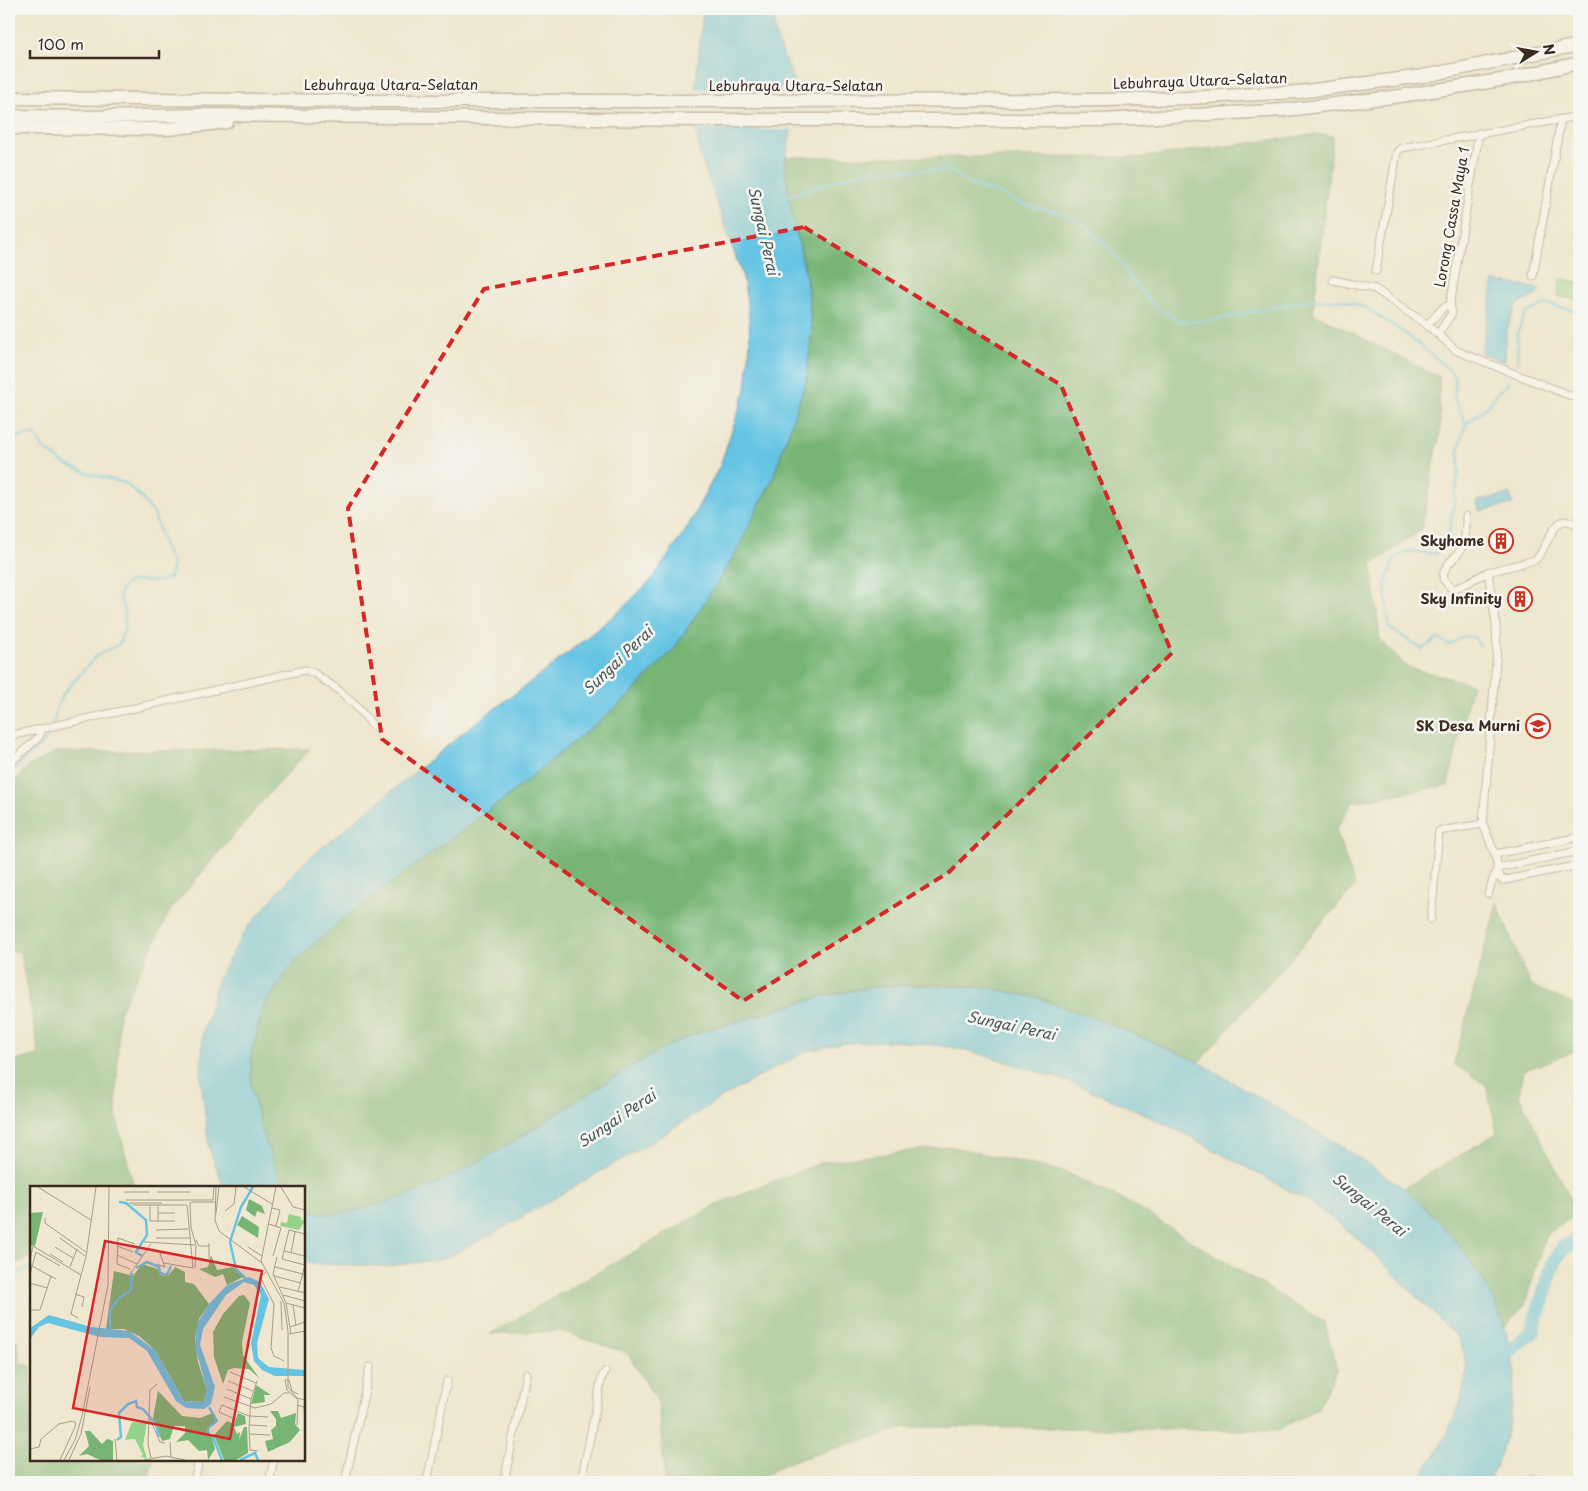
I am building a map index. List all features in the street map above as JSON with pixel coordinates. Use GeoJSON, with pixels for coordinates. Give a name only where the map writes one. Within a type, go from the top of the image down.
{"type":"FeatureCollection","features":[{"type":"Feature","properties":{"kind":"highway","name":"Lebuhraya Utara–Selatan"},"geometry":{"type":"LineString","coordinates":[[9,98],[626,101],[1114,100],[1188,98],[1298,92],[1423,76],[1579,45]]}},
{"type":"Feature","properties":{"kind":"highway"},"geometry":{"type":"LineString","coordinates":[[9,116],[279,115],[625,119],[1102,120],[1286,110],[1507,79],[1579,64]]}},
{"type":"Feature","properties":{"kind":"highway"},"geometry":{"type":"LineString","coordinates":[[9,128],[167,129],[279,115]]}},
{"type":"Feature","properties":{"kind":"street"},"geometry":{"type":"LineString","coordinates":[[1376,272],[1397,152],[1401,148],[1579,116]]}},
{"type":"Feature","properties":{"kind":"street"},"geometry":{"type":"LineString","coordinates":[[1533,276],[1561,119]]}},
{"type":"Feature","properties":{"kind":"street","name":"Lorong Cassa Maya 1"},"geometry":{"type":"LineString","coordinates":[[1438,334],[1452,313],[1450,305],[1479,134]]}},
{"type":"Feature","properties":{"kind":"street"},"geometry":{"type":"LineString","coordinates":[[1333,280],[1374,289],[1426,325],[1457,351],[1579,399]]}},
{"type":"Feature","properties":{"kind":"street","name":"Lorong Cassa Maya 1"},"geometry":{"type":"LineString","coordinates":[[1426,325],[1444,307],[1450,305]]}},
{"type":"Feature","properties":{"kind":"street"},"geometry":{"type":"LineString","coordinates":[[1466,516],[1464,544],[1443,573],[1443,579],[1451,588],[1455,589],[1488,572],[1535,560],[1540,556],[1554,527],[1565,520],[1579,526]]}},
{"type":"Feature","properties":{"kind":"street"},"geometry":{"type":"LineString","coordinates":[[1488,572],[1498,649],[1483,824],[1495,854],[1497,868],[1502,880],[1579,865]]}},
{"type":"Feature","properties":{"kind":"street"},"geometry":{"type":"LineString","coordinates":[[9,736],[304,670],[314,673],[340,692],[357,707],[374,727]]}},
{"type":"Feature","properties":{"kind":"street"},"geometry":{"type":"LineString","coordinates":[[9,764],[39,737],[45,728]]}},
{"type":"Feature","properties":{"kind":"street"},"geometry":{"type":"LineString","coordinates":[[1431,919],[1439,832],[1483,824]]}},
{"type":"Feature","properties":{"kind":"street"},"geometry":{"type":"LineString","coordinates":[[1495,854],[1579,837]]}},
{"type":"Feature","properties":{"kind":"street"},"geometry":{"type":"LineString","coordinates":[[1497,868],[1579,851]]}},
{"type":"Feature","properties":{"kind":"street"},"geometry":{"type":"LineString","coordinates":[[1488,894],[1497,868]]}},
{"type":"Feature","properties":{"kind":"street"},"geometry":{"type":"LineString","coordinates":[[345,1482],[370,1367]]}},
{"type":"Feature","properties":{"kind":"street"},"geometry":{"type":"LineString","coordinates":[[581,1482],[602,1378],[605,1372]]}},
{"type":"Feature","properties":{"kind":"street"},"geometry":{"type":"LineString","coordinates":[[504,1482],[526,1374]]}},
{"type":"Feature","properties":{"kind":"street"},"geometry":{"type":"LineString","coordinates":[[427,1482],[447,1381]]}},
{"type":"Feature","properties":{"kind":"street"},"geometry":{"type":"LineString","coordinates":[[194,1482],[199,1461]]}},
{"type":"Feature","properties":{"kind":"street"},"geometry":{"type":"LineString","coordinates":[[269,1482],[274,1461]]}},
{"type":"Feature","properties":{"kind":"street"},"geometry":{"type":"LineString","coordinates":[[1525,1482],[1533,1479],[1546,1482]]}},
{"type":"Feature","properties":{"kind":"highlighted area"},"geometry":{"type":"Polygon","coordinates":[[[804,227],[1061,385],[1172,653],[949,872],[743,1001],[382,739],[348,508],[484,289],[804,227]]]}},
{"type":"Feature","properties":{"kind":"green space"},"geometry":{"type":"Polygon","coordinates":[[[1316,134],[1333,136],[1313,313],[1439,377],[1440,432],[1422,529],[1372,565],[1380,639],[1407,667],[1472,684],[1448,785],[1353,802],[1336,830],[1355,886],[1199,1062],[1090,1017],[1047,1001],[1018,994],[978,987],[935,984],[893,985],[858,989],[794,1004],[691,1035],[634,1065],[506,1146],[450,1177],[421,1190],[391,1201],[346,1213],[331,1214],[305,1207],[305,1186],[284,1186],[275,1167],[259,1123],[251,1085],[251,1054],[264,1005],[296,960],[340,921],[504,799],[806,381],[812,330],[806,276],[789,199],[785,170],[786,157],[1143,157],[1316,134]]]}},
{"type":"Feature","properties":{"kind":"green space"},"geometry":{"type":"Polygon","coordinates":[[[1561,279],[1579,282],[1579,300],[1558,296],[1561,279]]]}},
{"type":"Feature","properties":{"kind":"green space"},"geometry":{"type":"Polygon","coordinates":[[[310,749],[272,790],[171,909],[119,1013],[116,1116],[134,1186],[30,1186],[30,1257],[9,1266],[9,1063],[39,1054],[20,952],[9,951],[9,789],[26,768],[55,752],[310,749]]]}},
{"type":"Feature","properties":{"kind":"green space"},"geometry":{"type":"Polygon","coordinates":[[[1497,903],[1530,985],[1572,1004],[1579,1004],[1579,1050],[1523,1071],[1519,1095],[1578,1214],[1546,1234],[1525,1305],[1505,1327],[1483,1282],[1463,1251],[1437,1220],[1404,1188],[1497,1133],[1486,1085],[1454,1064],[1497,903]]]}},
{"type":"Feature","properties":{"kind":"green space"},"geometry":{"type":"Polygon","coordinates":[[[949,1146],[1065,1172],[1131,1204],[1325,1323],[1337,1370],[1317,1409],[1278,1430],[907,1427],[790,1462],[752,1482],[665,1482],[658,1402],[627,1353],[561,1331],[490,1334],[721,1202],[823,1162],[949,1146]]]}},
{"type":"Feature","properties":{"kind":"green space"},"geometry":{"type":"Polygon","coordinates":[[[9,1338],[17,1340],[20,1363],[30,1366],[30,1461],[153,1461],[148,1482],[9,1482],[9,1338]]]}},
{"type":"Feature","properties":{"kind":"water","name":"Sungai Perai"},"geometry":{"type":"Polygon","coordinates":[[[703,9],[776,9],[774,25],[777,40],[796,91],[785,170],[789,199],[806,276],[812,330],[806,381],[773,478],[733,558],[674,649],[626,699],[504,799],[340,921],[296,960],[264,1005],[251,1054],[251,1085],[259,1123],[284,1186],[224,1186],[209,1148],[201,1078],[203,1033],[217,981],[245,931],[302,864],[473,725],[548,669],[621,610],[652,579],[685,532],[720,466],[746,389],[750,343],[749,315],[743,277],[700,155],[695,123],[696,86],[703,9]]]}},
{"type":"Feature","properties":{"kind":"water"},"geometry":{"type":"Polygon","coordinates":[[[1494,281],[1540,289],[1539,294],[1516,305],[1506,333],[1505,362],[1481,353],[1494,281]]]}},
{"type":"Feature","properties":{"kind":"water"},"geometry":{"type":"Polygon","coordinates":[[[1510,494],[1513,504],[1479,511],[1477,501],[1510,494]]]}},
{"type":"Feature","properties":{"kind":"water","name":"Sungai Perai"},"geometry":{"type":"Polygon","coordinates":[[[910,985],[989,988],[1038,998],[1104,1022],[1199,1062],[1342,1147],[1404,1188],[1435,1217],[1456,1242],[1481,1277],[1505,1327],[1515,1374],[1510,1418],[1501,1453],[1488,1482],[1418,1482],[1446,1437],[1461,1400],[1467,1370],[1464,1353],[1458,1338],[1356,1237],[1308,1201],[1185,1134],[1138,1111],[1070,1082],[988,1056],[952,1047],[894,1041],[844,1043],[808,1051],[716,1101],[648,1144],[491,1235],[443,1259],[388,1266],[305,1262],[305,1208],[324,1214],[345,1213],[397,1199],[471,1166],[541,1125],[650,1056],[679,1041],[701,1032],[824,996],[875,987],[910,985]]]}},
{"type":"Feature","properties":{"kind":"pier"},"geometry":{"type":"Polygon","coordinates":[[[693,89],[798,90],[800,110],[794,130],[693,129],[693,89]]]}},
{"type":"Feature","properties":{"kind":"waterway"},"geometry":{"type":"LineString","coordinates":[[787,196],[867,170],[951,170],[970,185],[1001,194],[1018,203],[1057,212],[1080,221],[1107,245],[1155,307],[1181,322],[1209,321],[1309,300],[1343,300],[1366,308],[1406,334],[1450,370],[1455,379],[1454,398],[1466,424],[1459,447],[1459,471],[1448,541],[1435,554],[1409,551],[1395,558],[1385,585],[1389,628],[1422,649],[1438,638],[1449,645],[1465,636],[1474,637],[1480,646]]}},
{"type":"Feature","properties":{"kind":"waterway"},"geometry":{"type":"LineString","coordinates":[[1518,363],[1517,334],[1525,314],[1545,304],[1579,311]]}},
{"type":"Feature","properties":{"kind":"waterway"},"geometry":{"type":"LineString","coordinates":[[1466,424],[1489,405],[1497,393],[1509,383]]}},
{"type":"Feature","properties":{"kind":"waterway"},"geometry":{"type":"LineString","coordinates":[[9,441],[26,434],[36,435],[44,449],[65,464],[87,473],[125,483],[140,496],[154,514],[165,549],[173,565],[170,578],[160,581],[129,582],[121,590],[119,598],[125,610],[125,628],[119,644],[95,657],[63,694],[57,707],[51,732],[44,742],[25,758],[9,776]]}},
{"type":"Feature","properties":{"kind":"waterway"},"geometry":{"type":"LineString","coordinates":[[1493,1357],[1511,1350],[1532,1332],[1554,1262],[1563,1248],[1579,1239]]}},
{"type":"Feature","properties":{"kind":"waterway"},"geometry":{"type":"LineString","coordinates":[[9,1276],[30,1267]]}},
{"type":"Feature","properties":{"kind":"place","name":"Skyhome"},"geometry":{"type":"Point","coordinates":[1501,541]}},
{"type":"Feature","properties":{"kind":"place","name":"Sky Infinity"},"geometry":{"type":"Point","coordinates":[1520,599]}},
{"type":"Feature","properties":{"kind":"place","name":"SK Desa Murni"},"geometry":{"type":"Point","coordinates":[1538,726]}}]}
